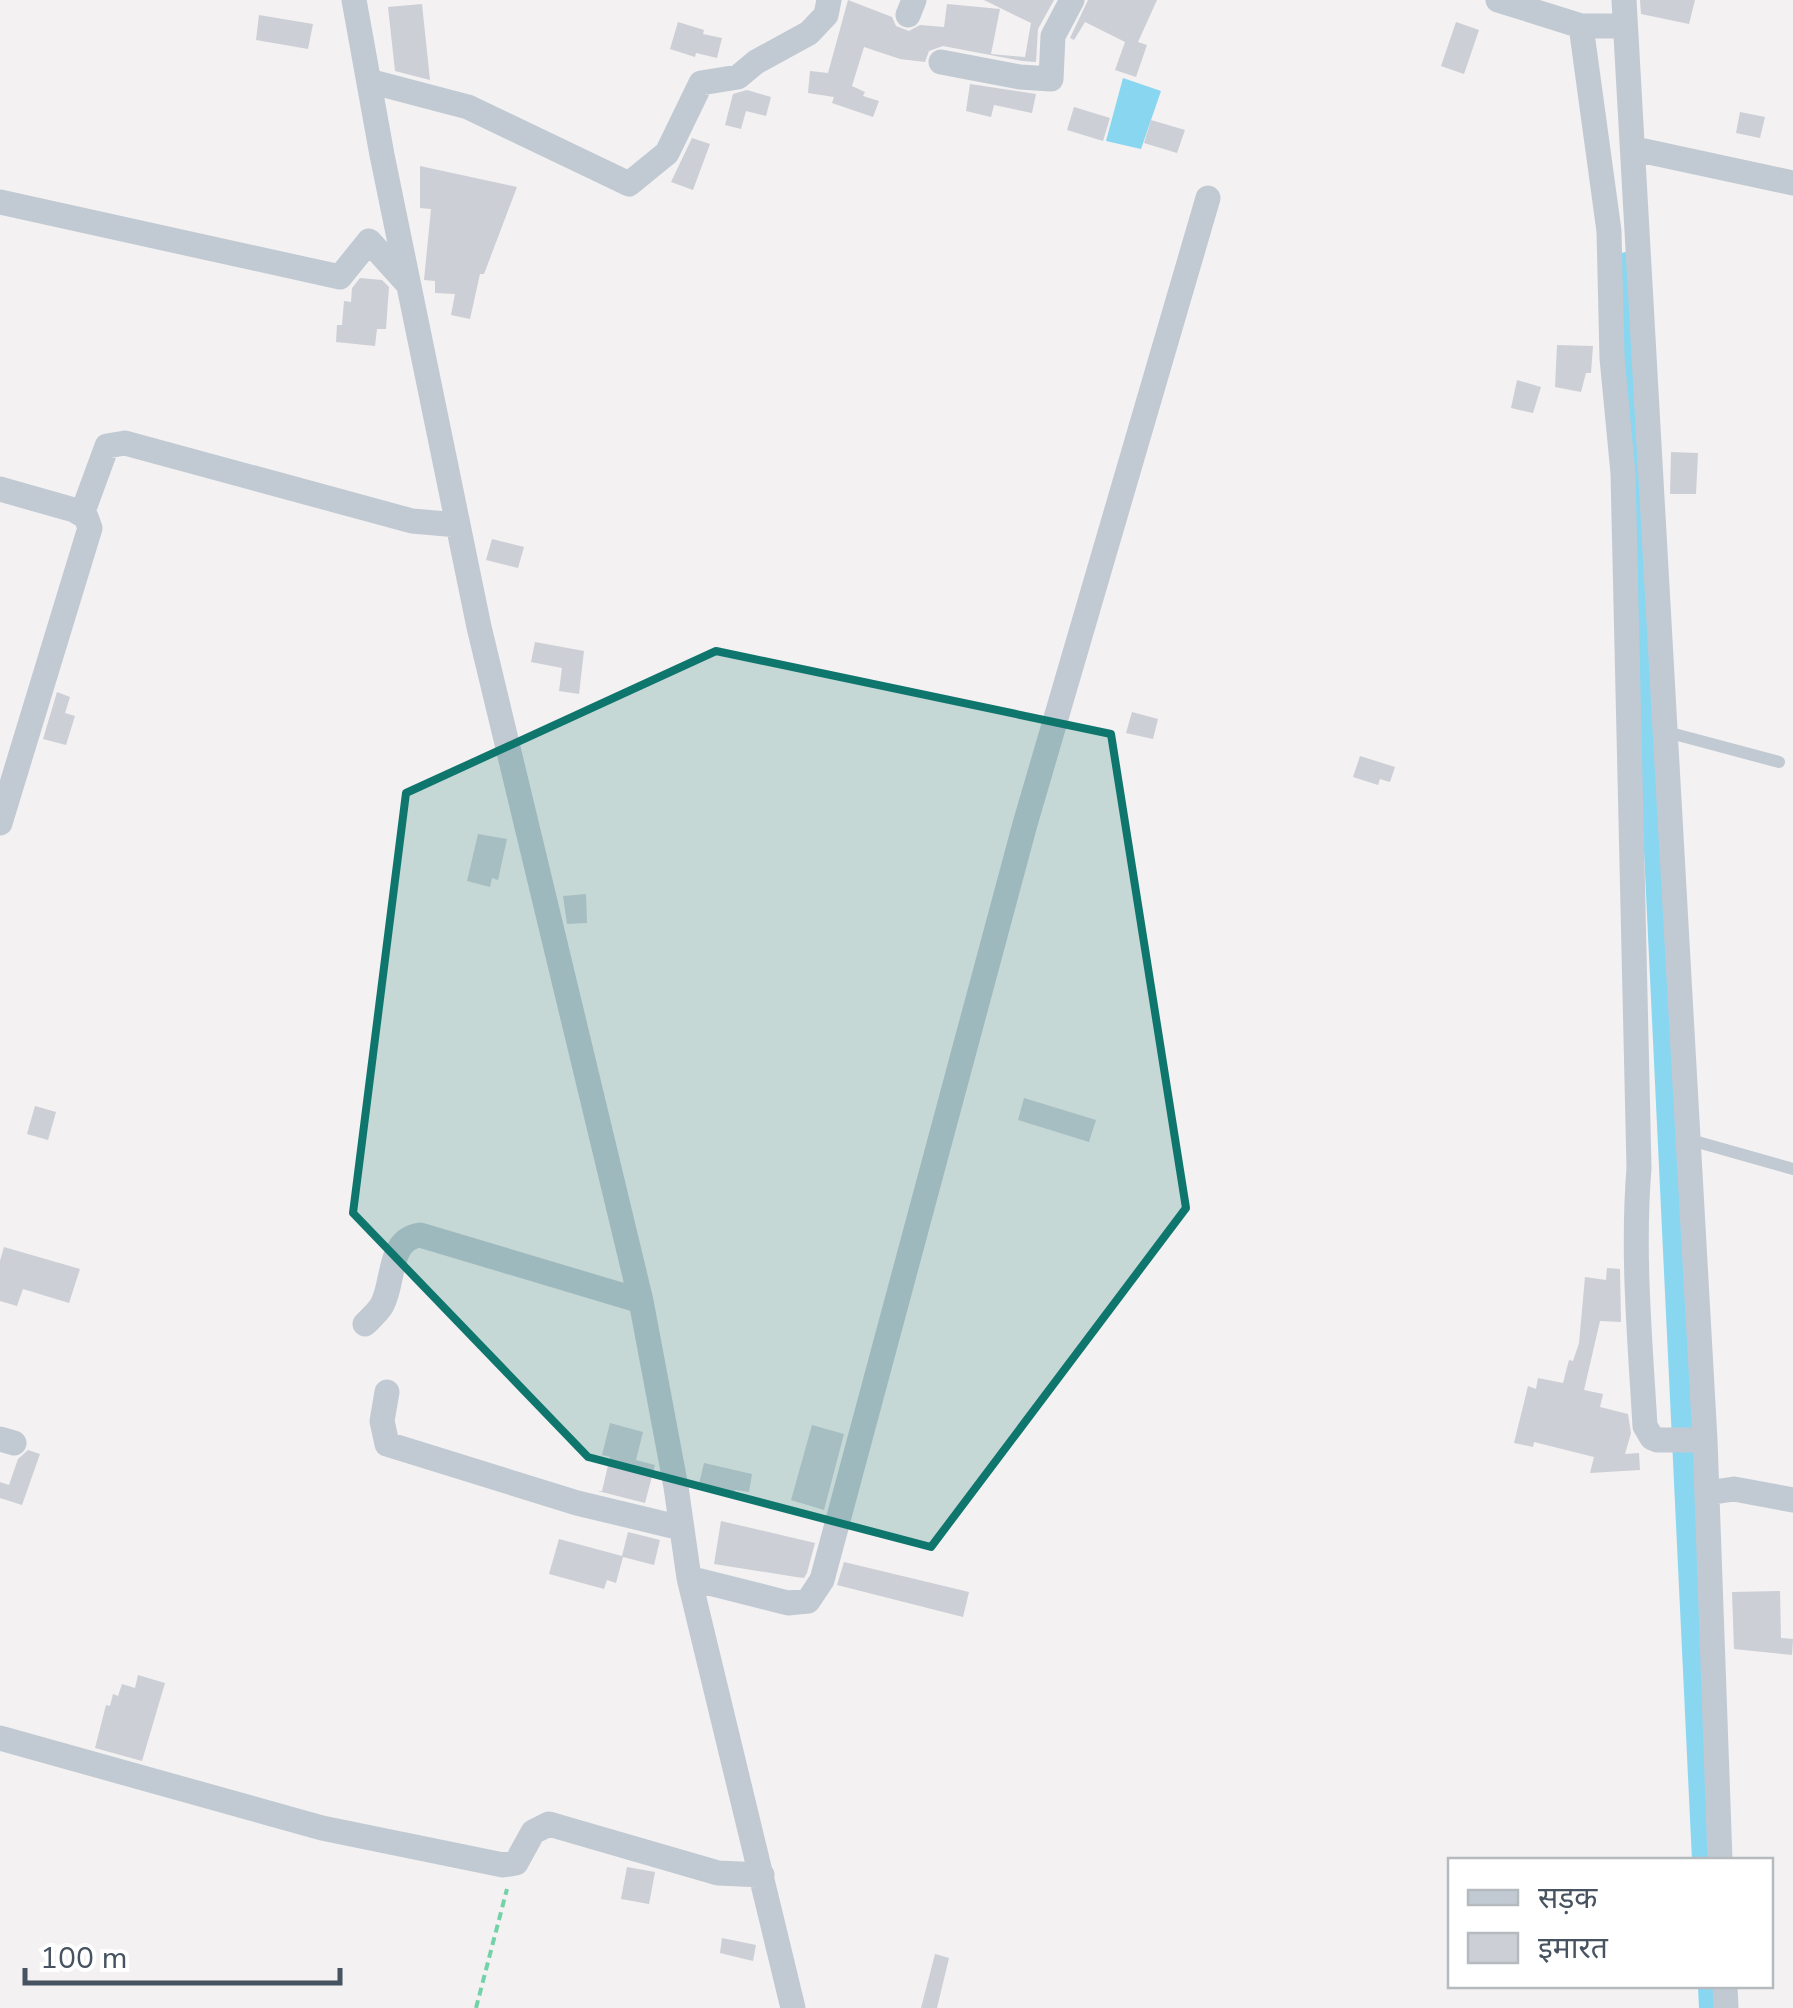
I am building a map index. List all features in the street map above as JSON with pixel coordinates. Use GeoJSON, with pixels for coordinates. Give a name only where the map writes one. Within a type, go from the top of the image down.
{"type":"FeatureCollection","features":[{"type":"Feature","properties":{"kind":"street"},"geometry":{"type":"LineString","coordinates":[[354,0],[479,627],[641,1301],[689,1578],[793,2008]]}},
{"type":"Feature","properties":{"kind":"street"},"geometry":{"type":"LineString","coordinates":[[370,81],[468,107],[629,184],[666,152],[701,83],[738,78],[756,62],[809,33],[826,16],[828,0]]}},
{"type":"Feature","properties":{"kind":"street"},"geometry":{"type":"LineString","coordinates":[[941,62],[1051,79],[1053,36],[1072,0]]}},
{"type":"Feature","properties":{"kind":"street"},"geometry":{"type":"LineString","coordinates":[[1498,0],[1583,26],[1623,17],[1635,149],[1687,1139],[1695,1440],[1707,1493],[1720,1858]]}},
{"type":"Feature","properties":{"kind":"street"},"geometry":{"type":"LineString","coordinates":[[1583,26],[1610,230],[1612,358],[1623,472],[1640,1168],[1637,1288],[1645,1426],[1657,1440],[1695,1440]]}},
{"type":"Feature","properties":{"kind":"street"},"geometry":{"type":"LineString","coordinates":[[1635,149],[1793,184]]}},
{"type":"Feature","properties":{"kind":"street"},"geometry":{"type":"LineString","coordinates":[[689,1578],[788,1603],[808,1601],[822,1580],[1025,824],[1208,198]]}},
{"type":"Feature","properties":{"kind":"street"},"geometry":{"type":"LineString","coordinates":[[0,202],[340,277],[368,241],[408,284]]}},
{"type":"Feature","properties":{"kind":"street"},"geometry":{"type":"LineString","coordinates":[[82,514],[107,446],[125,443],[412,521],[458,525]]}},
{"type":"Feature","properties":{"kind":"street"},"geometry":{"type":"LineString","coordinates":[[0,489],[82,514],[88,522],[89,535],[0,823]]}},
{"type":"Feature","properties":{"kind":"street"},"geometry":{"type":"LineString","coordinates":[[365,1324],[384,1302],[398,1247],[408,1237],[420,1235],[641,1301]]}},
{"type":"Feature","properties":{"kind":"street"},"geometry":{"type":"LineString","coordinates":[[387,1392],[382,1421],[387,1444],[577,1503],[681,1528]]}},
{"type":"Feature","properties":{"kind":"street"},"geometry":{"type":"LineString","coordinates":[[1707,1493],[1734,1489],[1793,1500]]}},
{"type":"Feature","properties":{"kind":"street"},"geometry":{"type":"LineString","coordinates":[[0,1738],[322,1828],[513,1865],[533,1832],[549,1824],[718,1874],[762,1875]]}},
{"type":"Feature","properties":{"kind":"lane"},"geometry":{"type":"LineString","coordinates":[[1663,731],[1779,762]]}},
{"type":"Feature","properties":{"kind":"lane"},"geometry":{"type":"LineString","coordinates":[[1687,1139],[1793,1168]]}},
{"type":"Feature","properties":{"kind":"path"},"geometry":{"type":"LineString","coordinates":[[476,2008],[513,1865]]}},
{"type":"Feature","properties":{"kind":"highlighted area"},"geometry":{"type":"Polygon","coordinates":[[[716,651],[1111,734],[1186,1208],[931,1547],[588,1457],[353,1213],[406,793],[716,651]]]}},
{"type":"Feature","properties":{"kind":"water"},"geometry":{"type":"Polygon","coordinates":[[[1123,78],[1161,91],[1141,149],[1106,141],[1123,78]]]}},
{"type":"Feature","properties":{"kind":"building"},"geometry":{"type":"Polygon","coordinates":[[[848,0],[892,17],[896,26],[909,31],[920,25],[944,27],[947,4],[1000,9],[991,54],[1025,57],[1031,23],[984,0],[1054,0],[1038,29],[1036,62],[943,46],[929,51],[925,62],[900,59],[864,47],[852,86],[865,92],[863,96],[879,101],[873,117],[832,103],[834,97],[808,93],[810,71],[828,73],[848,0]]]}},
{"type":"Feature","properties":{"kind":"building"},"geometry":{"type":"Polygon","coordinates":[[[1088,0],[1157,0],[1138,42],[1147,45],[1136,77],[1115,70],[1125,42],[1085,22],[1074,40],[1070,38],[1088,0]]]}},
{"type":"Feature","properties":{"kind":"building"},"geometry":{"type":"Polygon","coordinates":[[[1640,0],[1695,0],[1689,24],[1641,14],[1640,0]]]}},
{"type":"Feature","properties":{"kind":"building"},"geometry":{"type":"Polygon","coordinates":[[[422,4],[430,80],[395,71],[388,7],[422,4]]]}},
{"type":"Feature","properties":{"kind":"building"},"geometry":{"type":"Polygon","coordinates":[[[259,15],[313,24],[308,49],[256,40],[259,15]]]}},
{"type":"Feature","properties":{"kind":"building"},"geometry":{"type":"Polygon","coordinates":[[[678,22],[722,38],[717,58],[696,53],[695,57],[670,49],[678,22]]]}},
{"type":"Feature","properties":{"kind":"building"},"geometry":{"type":"Polygon","coordinates":[[[1456,22],[1479,30],[1464,74],[1441,66],[1456,22]]]}},
{"type":"Feature","properties":{"kind":"building"},"geometry":{"type":"Polygon","coordinates":[[[970,84],[1036,94],[1032,113],[994,105],[991,117],[966,111],[970,84]]]}},
{"type":"Feature","properties":{"kind":"building"},"geometry":{"type":"Polygon","coordinates":[[[747,90],[771,97],[766,116],[746,111],[741,129],[725,125],[733,94],[747,90]]]}},
{"type":"Feature","properties":{"kind":"building"},"geometry":{"type":"Polygon","coordinates":[[[1074,107],[1110,118],[1103,141],[1067,130],[1074,107]]]}},
{"type":"Feature","properties":{"kind":"building"},"geometry":{"type":"Polygon","coordinates":[[[1740,112],[1765,117],[1760,138],[1736,133],[1740,112]]]}},
{"type":"Feature","properties":{"kind":"building"},"geometry":{"type":"Polygon","coordinates":[[[1151,120],[1185,130],[1177,153],[1144,143],[1151,120]]]}},
{"type":"Feature","properties":{"kind":"building"},"geometry":{"type":"Polygon","coordinates":[[[692,138],[710,144],[693,190],[671,182],[692,138]]]}},
{"type":"Feature","properties":{"kind":"building"},"geometry":{"type":"Polygon","coordinates":[[[420,166],[517,187],[484,274],[480,274],[470,319],[451,315],[455,294],[435,293],[435,281],[424,280],[431,209],[420,208],[420,166]]]}},
{"type":"Feature","properties":{"kind":"building"},"geometry":{"type":"Polygon","coordinates":[[[360,278],[382,280],[389,287],[386,329],[377,329],[375,346],[336,342],[344,301],[351,302],[352,288],[360,278]]]}},
{"type":"Feature","properties":{"kind":"building"},"geometry":{"type":"Polygon","coordinates":[[[1557,345],[1593,346],[1591,373],[1586,373],[1581,392],[1555,387],[1557,345]]]}},
{"type":"Feature","properties":{"kind":"building"},"geometry":{"type":"Polygon","coordinates":[[[1517,380],[1541,387],[1533,413],[1511,408],[1517,380]]]}},
{"type":"Feature","properties":{"kind":"building"},"geometry":{"type":"Polygon","coordinates":[[[1671,452],[1698,453],[1696,494],[1670,494],[1671,452]]]}},
{"type":"Feature","properties":{"kind":"building"},"geometry":{"type":"Polygon","coordinates":[[[492,539],[524,547],[518,568],[486,560],[492,539]]]}},
{"type":"Feature","properties":{"kind":"building"},"geometry":{"type":"Polygon","coordinates":[[[535,642],[584,651],[579,694],[559,691],[562,668],[531,662],[535,642]]]}},
{"type":"Feature","properties":{"kind":"building"},"geometry":{"type":"Polygon","coordinates":[[[57,692],[70,697],[65,713],[75,716],[66,745],[43,739],[57,692]]]}},
{"type":"Feature","properties":{"kind":"building"},"geometry":{"type":"Polygon","coordinates":[[[1132,712],[1158,719],[1153,739],[1126,733],[1132,712]]]}},
{"type":"Feature","properties":{"kind":"building"},"geometry":{"type":"Polygon","coordinates":[[[1360,756],[1395,767],[1390,782],[1380,779],[1378,785],[1353,777],[1360,756]]]}},
{"type":"Feature","properties":{"kind":"building"},"geometry":{"type":"Polygon","coordinates":[[[478,834],[507,839],[498,880],[492,878],[490,887],[467,881],[478,834]]]}},
{"type":"Feature","properties":{"kind":"building"},"geometry":{"type":"Polygon","coordinates":[[[586,894],[587,923],[567,924],[563,896],[586,894]]]}},
{"type":"Feature","properties":{"kind":"building"},"geometry":{"type":"Polygon","coordinates":[[[1024,1098],[1096,1120],[1089,1142],[1018,1120],[1024,1098]]]}},
{"type":"Feature","properties":{"kind":"building"},"geometry":{"type":"Polygon","coordinates":[[[35,1106],[56,1112],[48,1140],[27,1134],[35,1106]]]}},
{"type":"Feature","properties":{"kind":"building"},"geometry":{"type":"Polygon","coordinates":[[[4,1247],[80,1269],[69,1303],[23,1289],[17,1306],[0,1301],[4,1247]]]}},
{"type":"Feature","properties":{"kind":"building"},"geometry":{"type":"Polygon","coordinates":[[[1607,1268],[1620,1269],[1621,1322],[1600,1321],[1584,1390],[1603,1394],[1600,1407],[1628,1414],[1631,1433],[1625,1454],[1639,1453],[1640,1470],[1590,1473],[1594,1457],[1534,1442],[1533,1447],[1514,1443],[1528,1386],[1536,1389],[1538,1378],[1563,1383],[1569,1360],[1573,1361],[1579,1343],[1585,1277],[1606,1280],[1607,1268]]]}},
{"type":"Feature","properties":{"kind":"building"},"geometry":{"type":"Polygon","coordinates":[[[610,1423],[643,1432],[636,1460],[655,1465],[645,1503],[598,1491],[602,1491],[610,1457],[602,1455],[610,1423]]]}},
{"type":"Feature","properties":{"kind":"building"},"geometry":{"type":"Polygon","coordinates":[[[812,1425],[844,1434],[824,1510],[791,1500],[812,1425]]]}},
{"type":"Feature","properties":{"kind":"building"},"geometry":{"type":"Polygon","coordinates":[[[28,1450],[40,1454],[22,1505],[0,1498],[0,1482],[9,1485],[18,1459],[28,1450]]]}},
{"type":"Feature","properties":{"kind":"building"},"geometry":{"type":"Polygon","coordinates":[[[704,1463],[752,1474],[749,1492],[699,1484],[704,1463]]]}},
{"type":"Feature","properties":{"kind":"building"},"geometry":{"type":"Polygon","coordinates":[[[721,1521],[815,1543],[804,1578],[714,1564],[721,1521]]]}},
{"type":"Feature","properties":{"kind":"building"},"geometry":{"type":"Polygon","coordinates":[[[628,1532],[660,1540],[654,1565],[623,1557],[616,1583],[607,1580],[604,1589],[549,1574],[559,1539],[622,1556],[628,1532]]]}},
{"type":"Feature","properties":{"kind":"building"},"geometry":{"type":"Polygon","coordinates":[[[844,1562],[969,1592],[963,1617],[837,1585],[844,1562]]]}},
{"type":"Feature","properties":{"kind":"building"},"geometry":{"type":"Polygon","coordinates":[[[1780,1591],[1781,1638],[1793,1639],[1792,1655],[1734,1649],[1732,1592],[1780,1591]]]}},
{"type":"Feature","properties":{"kind":"building"},"geometry":{"type":"Polygon","coordinates":[[[138,1675],[165,1683],[142,1761],[95,1748],[106,1705],[110,1706],[113,1694],[118,1696],[122,1684],[135,1688],[138,1675]]]}},
{"type":"Feature","properties":{"kind":"building"},"geometry":{"type":"Polygon","coordinates":[[[627,1867],[655,1872],[649,1904],[621,1899],[627,1867]]]}},
{"type":"Feature","properties":{"kind":"building"},"geometry":{"type":"Polygon","coordinates":[[[722,1938],[756,1945],[753,1961],[720,1953],[722,1938]]]}},
{"type":"Feature","properties":{"kind":"building"},"geometry":{"type":"Polygon","coordinates":[[[935,1954],[949,1958],[937,2008],[921,2008],[935,1954]]]}},
{"type":"Feature","properties":{"kind":"waterway"},"geometry":{"type":"LineString","coordinates":[[1627,263],[1703,1858]]}},
{"type":"Feature","properties":{"kind":"waterway"},"geometry":{"type":"LineString","coordinates":[[1709,1988],[1710,2008]]}}]}
